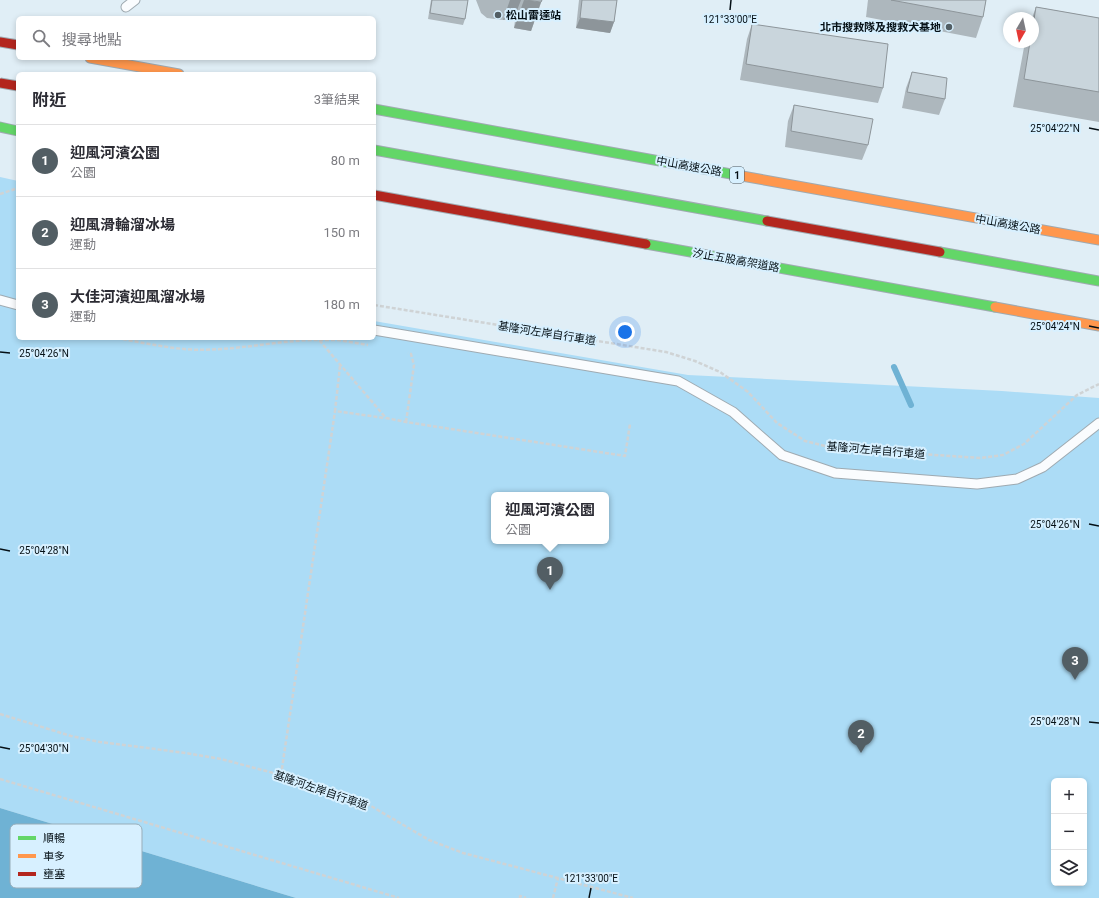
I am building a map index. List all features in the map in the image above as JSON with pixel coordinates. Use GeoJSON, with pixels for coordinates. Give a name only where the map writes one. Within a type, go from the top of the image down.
{"type":"FeatureCollection","features":[{"type":"Feature","properties":{"kind":"highway"},"geometry":{"type":"LineString","coordinates":[[0,42],[16,45]]}},
{"type":"Feature","properties":{"kind":"highway"},"geometry":{"type":"LineString","coordinates":[[101,60],[168,72]]}},
{"type":"Feature","properties":{"kind":"highway"},"geometry":{"type":"LineString","coordinates":[[0,83],[16,86]]}},
{"type":"Feature","properties":{"kind":"highway","name":"中山高速公路"},"geometry":{"type":"LineString","coordinates":[[376,109],[1099,240]]}},
{"type":"Feature","properties":{"kind":"highway"},"geometry":{"type":"LineString","coordinates":[[0,127],[16,131]]}},
{"type":"Feature","properties":{"kind":"highway"},"geometry":{"type":"LineString","coordinates":[[376,150],[1099,280]]}},
{"type":"Feature","properties":{"kind":"highway","name":"汐止五股高架道路"},"geometry":{"type":"LineString","coordinates":[[376,195],[1099,326]]}},
{"type":"Feature","properties":{"kind":"lane"},"geometry":{"type":"LineString","coordinates":[[126,7],[135,0]]}},
{"type":"Feature","properties":{"kind":"lane"},"geometry":{"type":"LineString","coordinates":[[0,300],[16,304]]}},
{"type":"Feature","properties":{"kind":"lane"},"geometry":{"type":"LineString","coordinates":[[376,330],[678,381],[733,412],[782,456],[835,473],[978,484],[1017,480],[1043,467],[1099,423]]}},
{"type":"Feature","properties":{"kind":"path"},"geometry":{"type":"LineString","coordinates":[[0,194],[16,189]]}},
{"type":"Feature","properties":{"kind":"path","name":"基隆河左岸自行車道"},"geometry":{"type":"LineString","coordinates":[[376,305],[666,352],[695,360],[720,372],[748,392],[777,423],[805,441],[833,448],[980,458],[1003,455],[1024,444],[1077,395],[1099,384]]}},
{"type":"Feature","properties":{"kind":"path"},"geometry":{"type":"LineString","coordinates":[[129,340],[184,349],[224,348],[292,340],[338,340],[369,345]]}},
{"type":"Feature","properties":{"kind":"path"},"geometry":{"type":"LineString","coordinates":[[319,340],[386,418]]}},
{"type":"Feature","properties":{"kind":"path"},"geometry":{"type":"LineString","coordinates":[[404,352],[411,354],[414,365],[406,422]]}},
{"type":"Feature","properties":{"kind":"path"},"geometry":{"type":"LineString","coordinates":[[281,775],[335,411],[340,366]]}},
{"type":"Feature","properties":{"kind":"path"},"geometry":{"type":"LineString","coordinates":[[335,411],[625,456],[630,424]]}},
{"type":"Feature","properties":{"kind":"path","name":"基隆河左岸自行車道"},"geometry":{"type":"LineString","coordinates":[[0,714],[71,736],[100,742],[200,755],[281,775],[364,803],[430,840],[463,853],[633,898]]}},
{"type":"Feature","properties":{"kind":"path"},"geometry":{"type":"LineString","coordinates":[[0,779],[399,898]]}},
{"type":"Feature","properties":{"kind":"path"},"geometry":{"type":"LineString","coordinates":[[553,898],[558,878]]}},
{"type":"Feature","properties":{"kind":"path"},"geometry":{"type":"LineString","coordinates":[[520,898],[520,896],[526,898]]}},
{"type":"Feature","properties":{"kind":"shaded area"},"geometry":{"type":"Polygon","coordinates":[[[0,177],[16,181],[16,340],[376,340],[376,321],[688,375],[1002,391],[1099,398],[1099,898],[296,898],[142,851],[142,824],[53,824],[0,808],[0,177]]]}},
{"type":"Feature","properties":{"kind":"shaded area"},"geometry":{"type":"Polygon","coordinates":[[[0,808],[53,824],[10,824],[10,888],[142,888],[142,851],[296,898],[0,898],[0,808]]]}},
{"type":"Feature","properties":{"kind":"building"},"geometry":{"type":"Polygon","coordinates":[[[432,0],[468,0],[465,19],[430,13],[432,0]]]}},
{"type":"Feature","properties":{"kind":"building"},"geometry":{"type":"Polygon","coordinates":[[[525,0],[542,0],[541,2],[525,0]]]}},
{"type":"Feature","properties":{"kind":"building"},"geometry":{"type":"Polygon","coordinates":[[[582,0],[617,0],[614,22],[580,18],[582,0]]]}},
{"type":"Feature","properties":{"kind":"building"},"geometry":{"type":"Polygon","coordinates":[[[891,0],[986,0],[983,17],[891,0]]]}},
{"type":"Feature","properties":{"kind":"building"},"geometry":{"type":"Polygon","coordinates":[[[1036,7],[1099,18],[1099,92],[1024,79],[1029,48],[1039,48],[1039,12],[1035,12],[1036,7]]]}},
{"type":"Feature","properties":{"kind":"building"},"geometry":{"type":"Polygon","coordinates":[[[752,24],[888,44],[883,88],[746,64],[752,24]]]}},
{"type":"Feature","properties":{"kind":"building"},"geometry":{"type":"Polygon","coordinates":[[[912,72],[947,78],[945,99],[907,92],[912,72]]]}},
{"type":"Feature","properties":{"kind":"building"},"geometry":{"type":"Polygon","coordinates":[[[794,105],[873,119],[868,145],[791,131],[794,105]]]}},
{"type":"Feature","properties":{"kind":"waterway"},"geometry":{"type":"LineString","coordinates":[[894,367],[911,405]]}},
{"type":"Feature","properties":{"kind":"traffic: fast"},"geometry":{"type":"LineString","coordinates":[[376,109],[742,176]]}},
{"type":"Feature","properties":{"kind":"traffic: fast"},"geometry":{"type":"LineString","coordinates":[[0,127],[16,131]]}},
{"type":"Feature","properties":{"kind":"traffic: fast"},"geometry":{"type":"LineString","coordinates":[[376,150],[767,221]]}},
{"type":"Feature","properties":{"kind":"traffic: fast"},"geometry":{"type":"LineString","coordinates":[[646,244],[995,307]]}},
{"type":"Feature","properties":{"kind":"traffic: fast"},"geometry":{"type":"LineString","coordinates":[[940,252],[1099,281]]}},
{"type":"Feature","properties":{"kind":"traffic: slow"},"geometry":{"type":"LineString","coordinates":[[101,60],[168,72]]}},
{"type":"Feature","properties":{"kind":"traffic: slow"},"geometry":{"type":"LineString","coordinates":[[742,176],[1099,240]]}},
{"type":"Feature","properties":{"kind":"traffic: slow"},"geometry":{"type":"LineString","coordinates":[[995,307],[1099,326]]}},
{"type":"Feature","properties":{"kind":"traffic: jam"},"geometry":{"type":"LineString","coordinates":[[0,42],[16,45]]}},
{"type":"Feature","properties":{"kind":"traffic: jam"},"geometry":{"type":"LineString","coordinates":[[0,83],[16,86]]}},
{"type":"Feature","properties":{"kind":"traffic: jam"},"geometry":{"type":"LineString","coordinates":[[376,195],[646,244]]}},
{"type":"Feature","properties":{"kind":"traffic: jam"},"geometry":{"type":"LineString","coordinates":[[767,221],[940,252]]}},
{"type":"Feature","properties":{"kind":"place","name":"松山雷達站"},"geometry":{"type":"Point","coordinates":[498,15]}},
{"type":"Feature","properties":{"kind":"place","name":"北市搜救隊及搜救犬基地"},"geometry":{"type":"Point","coordinates":[949,27]}},
{"type":"Feature","properties":{"kind":"place","name":"迎風河濱公園"},"geometry":{"type":"Point","coordinates":[550,590]}},
{"type":"Feature","properties":{"kind":"place","name":"大佳河濱迎風溜冰場"},"geometry":{"type":"Point","coordinates":[1075,680]}},
{"type":"Feature","properties":{"kind":"place","name":"迎風滑輪溜冰場"},"geometry":{"type":"Point","coordinates":[861,753]}}]}
